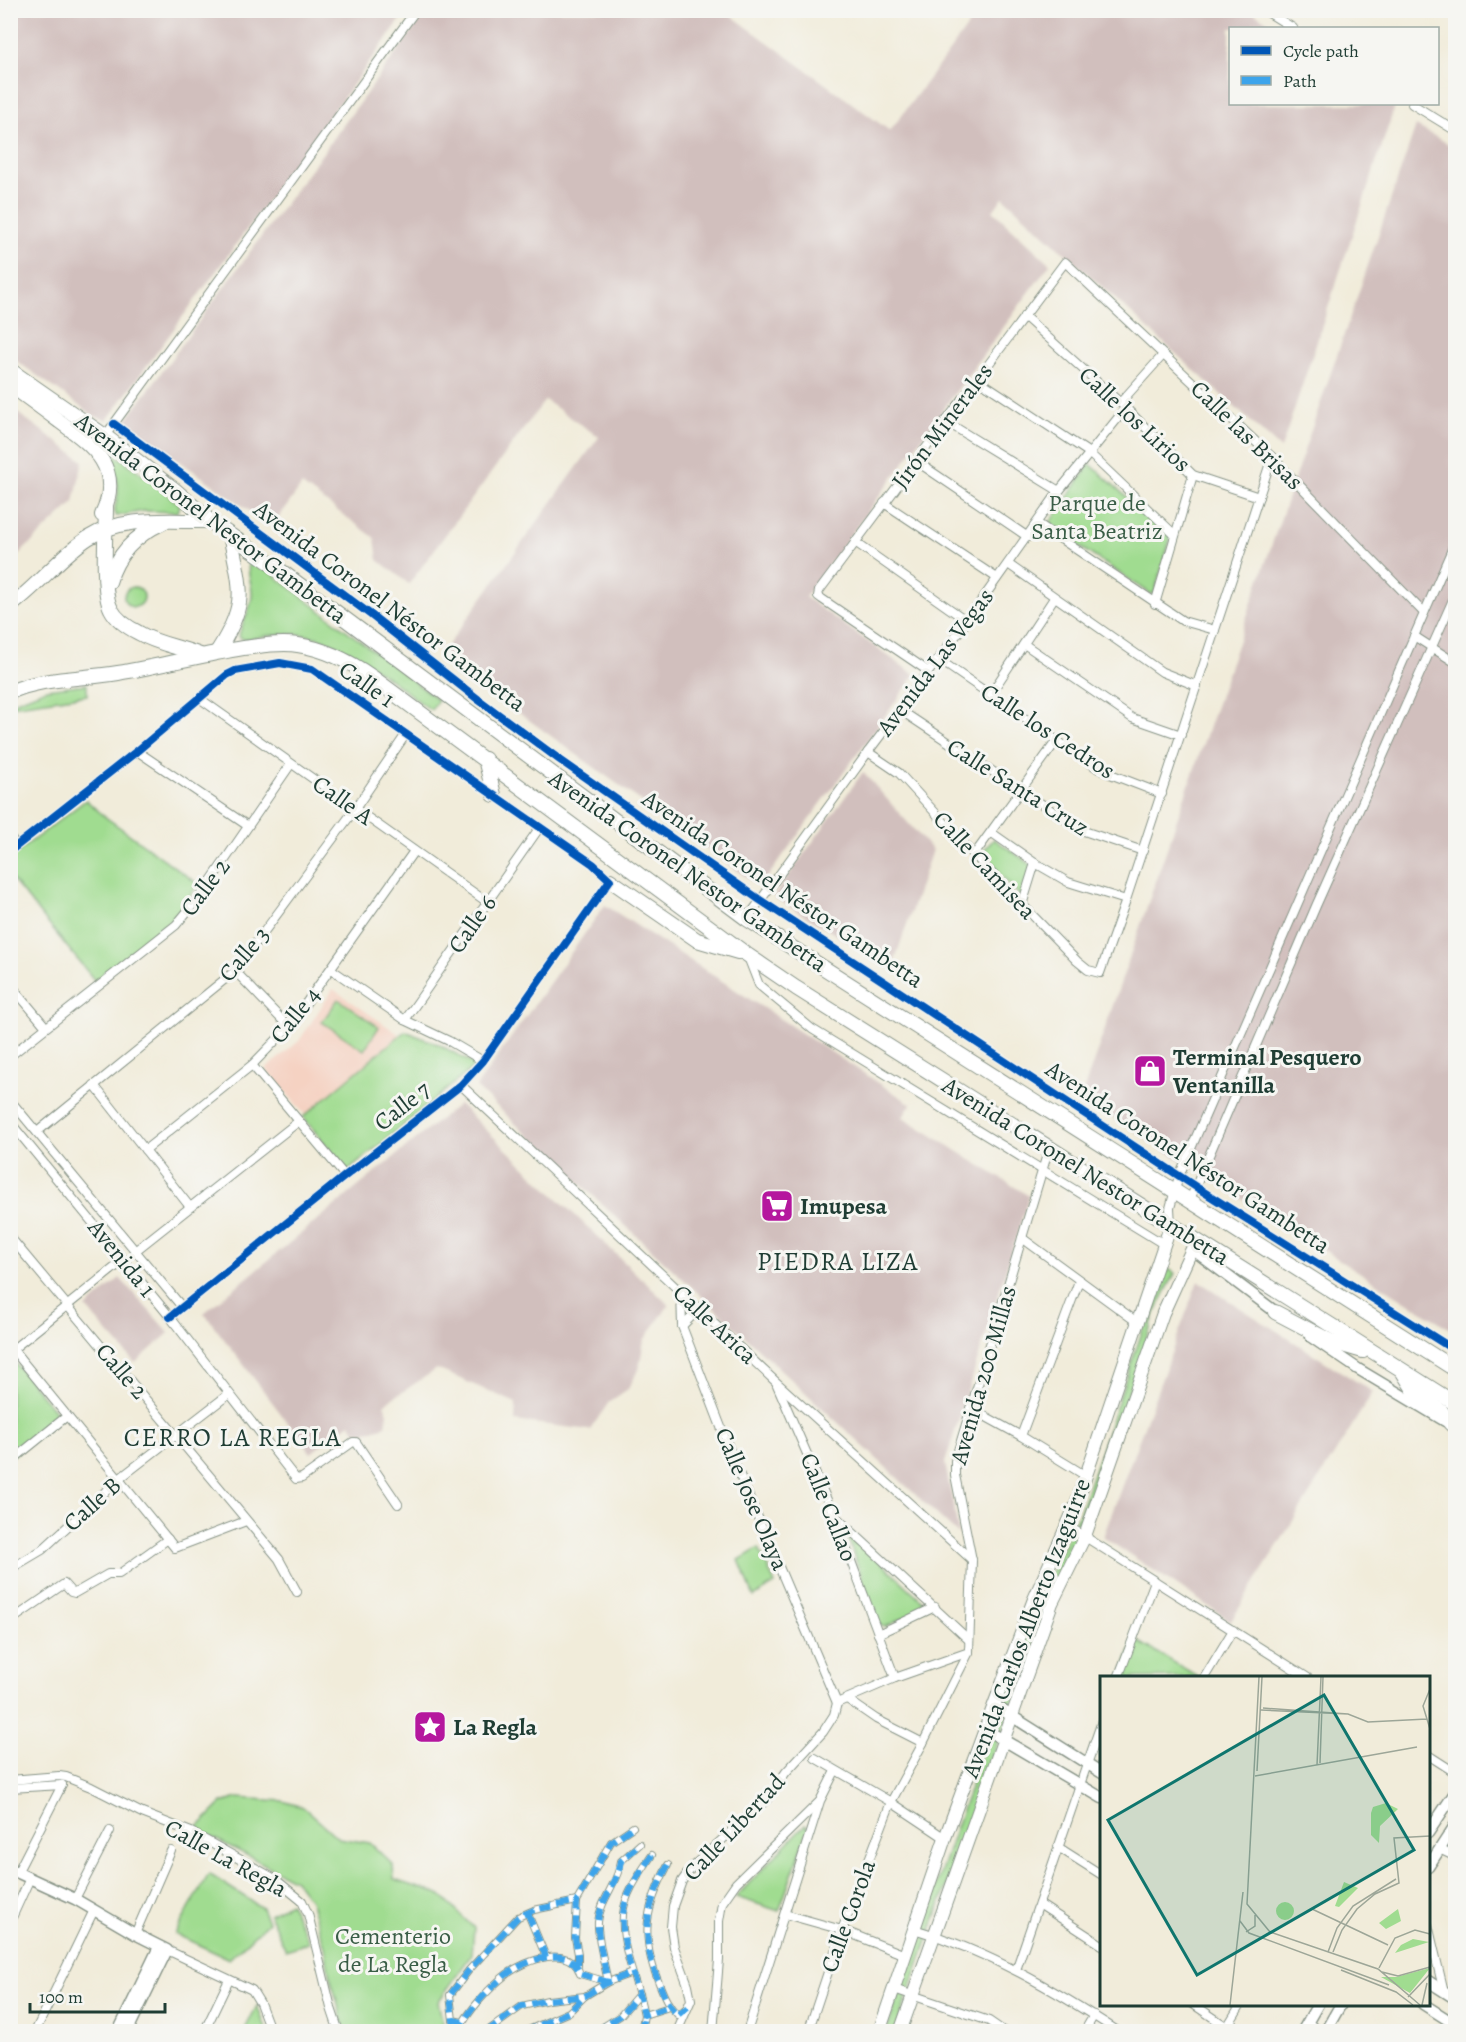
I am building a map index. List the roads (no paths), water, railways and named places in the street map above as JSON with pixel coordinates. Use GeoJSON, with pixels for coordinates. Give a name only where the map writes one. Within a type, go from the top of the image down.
{"type":"FeatureCollection","features":[{"type":"Feature","properties":{"kind":"highway","name":"Avenida Coronel Nestor Gambetta"},"geometry":{"type":"LineString","coordinates":[[10,369],[105,436],[175,490],[210,521],[269,562],[747,919],[1455,1370]]}},
{"type":"Feature","properties":{"kind":"highway","name":"Avenida Coronel Nestor Gambetta"},"geometry":{"type":"LineString","coordinates":[[10,385],[87,441],[106,466],[110,492],[106,507],[89,537]]}},
{"type":"Feature","properties":{"kind":"highway"},"geometry":{"type":"LineString","coordinates":[[106,507],[104,542],[106,596],[111,609],[119,619],[140,634],[200,655]]}},
{"type":"Feature","properties":{"kind":"highway"},"geometry":{"type":"LineString","coordinates":[[10,606],[89,537],[135,522],[210,521]]}},
{"type":"Feature","properties":{"kind":"highway"},"geometry":{"type":"LineString","coordinates":[[106,596],[113,572],[125,550],[136,538],[165,522]]}},
{"type":"Feature","properties":{"kind":"highway"},"geometry":{"type":"LineString","coordinates":[[217,652],[229,632],[240,602],[239,575],[230,535]]}},
{"type":"Feature","properties":{"kind":"highway","name":"Avenida Coronel Nestor Gambetta"},"geometry":{"type":"LineString","coordinates":[[10,692],[25,685],[118,673],[200,655],[274,644],[307,647],[336,656],[372,677],[746,954],[1455,1404]]}},
{"type":"Feature","properties":{"kind":"highway"},"geometry":{"type":"LineString","coordinates":[[484,759],[494,795]]}},
{"type":"Feature","properties":{"kind":"highway"},"geometry":{"type":"LineString","coordinates":[[609,880],[697,940],[746,954]]}},
{"type":"Feature","properties":{"kind":"highway"},"geometry":{"type":"LineString","coordinates":[[1171,1224],[1192,1249]]}},
{"type":"Feature","properties":{"kind":"highway"},"geometry":{"type":"LineString","coordinates":[[1275,1312],[1332,1341],[1383,1357]]}},
{"type":"Feature","properties":{"kind":"highway"},"geometry":{"type":"LineString","coordinates":[[1400,1368],[1414,1390],[1442,1412],[1453,1426]]}},
{"type":"Feature","properties":{"kind":"main road","name":"Avenida Carlos Alberto Izaguirre"},"geometry":{"type":"LineString","coordinates":[[879,2031],[985,1729],[1034,1599],[1068,1526],[1171,1224]]}},
{"type":"Feature","properties":{"kind":"main road","name":"Avenida Carlos Alberto Izaguirre"},"geometry":{"type":"LineString","coordinates":[[900,2031],[1052,1603],[1085,1536],[1162,1313],[1192,1249]]}},
{"type":"Feature","properties":{"kind":"street"},"geometry":{"type":"LineString","coordinates":[[105,436],[416,10]]}},
{"type":"Feature","properties":{"kind":"street"},"geometry":{"type":"LineString","coordinates":[[1264,10],[1291,27]]}},
{"type":"Feature","properties":{"kind":"street"},"geometry":{"type":"LineString","coordinates":[[1414,105],[1455,130]]}},
{"type":"Feature","properties":{"kind":"street","name":"Jirón Minerales"},"geometry":{"type":"LineString","coordinates":[[928,671],[822,599],[818,596],[819,591],[1065,262]]}},
{"type":"Feature","properties":{"kind":"street","name":"Calle las Brisas"},"geometry":{"type":"LineString","coordinates":[[1065,262],[1272,457],[1424,613]]}},
{"type":"Feature","properties":{"kind":"street","name":"Calle los Lirios"},"geometry":{"type":"LineString","coordinates":[[1024,316],[1123,405],[1193,475],[1259,497]]}},
{"type":"Feature","properties":{"kind":"street","name":"Avenida Las Vegas"},"geometry":{"type":"LineString","coordinates":[[747,919],[868,752],[967,621],[1059,491],[1163,355]]}},
{"type":"Feature","properties":{"kind":"street"},"geometry":{"type":"LineString","coordinates":[[977,379],[1088,452],[1175,535]]}},
{"type":"Feature","properties":{"kind":"street"},"geometry":{"type":"LineString","coordinates":[[945,421],[1059,491]]}},
{"type":"Feature","properties":{"kind":"street","name":"Avenida Coronel Néstor Gambetta"},"geometry":{"type":"LineString","coordinates":[[114,424],[363,609],[560,760],[760,900],[1179,1176],[1455,1351]]}},
{"type":"Feature","properties":{"kind":"street"},"geometry":{"type":"LineString","coordinates":[[992,832],[1035,863],[1068,882],[1126,900],[1272,457]]}},
{"type":"Feature","properties":{"kind":"street"},"geometry":{"type":"LineString","coordinates":[[916,461],[1028,537]]}},
{"type":"Feature","properties":{"kind":"street"},"geometry":{"type":"LineString","coordinates":[[1155,604],[1193,475]]}},
{"type":"Feature","properties":{"kind":"street"},"geometry":{"type":"LineString","coordinates":[[884,502],[997,578]]}},
{"type":"Feature","properties":{"kind":"street"},"geometry":{"type":"LineString","coordinates":[[1037,523],[1183,621],[1215,630]]}},
{"type":"Feature","properties":{"kind":"street"},"geometry":{"type":"LineString","coordinates":[[1171,1224],[1170,1208],[1179,1176],[1455,540]]}},
{"type":"Feature","properties":{"kind":"street"},"geometry":{"type":"LineString","coordinates":[[855,542],[967,621]]}},
{"type":"Feature","properties":{"kind":"street"},"geometry":{"type":"LineString","coordinates":[[1008,564],[1162,672],[1197,686]]}},
{"type":"Feature","properties":{"kind":"street"},"geometry":{"type":"LineString","coordinates":[[1189,1202],[1316,906],[1455,593]]}},
{"type":"Feature","properties":{"kind":"street"},"geometry":{"type":"LineString","coordinates":[[990,695],[1054,598]]}},
{"type":"Feature","properties":{"kind":"street"},"geometry":{"type":"LineString","coordinates":[[1414,636],[1455,663]]}},
{"type":"Feature","properties":{"kind":"street"},"geometry":{"type":"LineString","coordinates":[[1024,644],[1132,718],[1181,735]]}},
{"type":"Feature","properties":{"kind":"street","name":"Calle los Cedros"},"geometry":{"type":"LineString","coordinates":[[938,659],[1100,770],[1162,794]]}},
{"type":"Feature","properties":{"kind":"street","name":"Calle 1"},"geometry":{"type":"LineString","coordinates":[[14,849],[235,671],[280,663],[312,669],[593,864],[609,880]]}},
{"type":"Feature","properties":{"kind":"street","name":"Calle A"},"geometry":{"type":"LineString","coordinates":[[199,698],[487,902]]}},
{"type":"Feature","properties":{"kind":"street","name":"Calle Santa Cruz"},"geometry":{"type":"LineString","coordinates":[[900,710],[1081,830],[1143,851]]}},
{"type":"Feature","properties":{"kind":"street","name":"Calle 3"},"geometry":{"type":"LineString","coordinates":[[37,1132],[235,971],[355,809],[406,734]]}},
{"type":"Feature","properties":{"kind":"street"},"geometry":{"type":"LineString","coordinates":[[974,855],[1056,740]]}},
{"type":"Feature","properties":{"kind":"street"},"geometry":{"type":"LineString","coordinates":[[137,750],[249,826]]}},
{"type":"Feature","properties":{"kind":"street","name":"Calle Camisea"},"geometry":{"type":"LineString","coordinates":[[868,752],[899,773],[974,855],[1077,961],[1096,973],[1100,973],[1103,969],[1126,900]]}},
{"type":"Feature","properties":{"kind":"street","name":"Calle 2"},"geometry":{"type":"LineString","coordinates":[[10,1056],[176,925],[201,895],[291,764]]}},
{"type":"Feature","properties":{"kind":"street","name":"Calle 6"},"geometry":{"type":"LineString","coordinates":[[405,1020],[540,827]]}},
{"type":"Feature","properties":{"kind":"street"},"geometry":{"type":"LineString","coordinates":[[10,838],[14,849]]}},
{"type":"Feature","properties":{"kind":"street","name":"Calle 4"},"geometry":{"type":"LineString","coordinates":[[145,1150],[252,1065],[289,1027],[414,851]]}},
{"type":"Feature","properties":{"kind":"street"},"geometry":{"type":"LineString","coordinates":[[1022,905],[1035,863]]}},
{"type":"Feature","properties":{"kind":"street","name":"Calle 7"},"geometry":{"type":"LineString","coordinates":[[170,1317],[461,1085],[483,1061],[609,880]]}},
{"type":"Feature","properties":{"kind":"street"},"geometry":{"type":"LineString","coordinates":[[746,954],[759,985],[812,1029],[1165,1245]]}},
{"type":"Feature","properties":{"kind":"street"},"geometry":{"type":"LineString","coordinates":[[331,969],[405,1020],[449,1041],[483,1061]]}},
{"type":"Feature","properties":{"kind":"street"},"geometry":{"type":"LineString","coordinates":[[235,971],[289,1027]]}},
{"type":"Feature","properties":{"kind":"street"},"geometry":{"type":"LineString","coordinates":[[10,984],[46,1027]]}},
{"type":"Feature","properties":{"kind":"street"},"geometry":{"type":"LineString","coordinates":[[1230,1057],[1248,1065]]}},
{"type":"Feature","properties":{"kind":"street"},"geometry":{"type":"LineString","coordinates":[[252,1065],[345,1176]]}},
{"type":"Feature","properties":{"kind":"street"},"geometry":{"type":"LineString","coordinates":[[94,1085],[190,1208]]}},
{"type":"Feature","properties":{"kind":"street","name":"Calle Arica"},"geometry":{"type":"LineString","coordinates":[[461,1085],[776,1382],[972,1560]]}},
{"type":"Feature","properties":{"kind":"street","name":"Avenida 1"},"geometry":{"type":"LineString","coordinates":[[10,1100],[182,1307]]}},
{"type":"Feature","properties":{"kind":"street"},"geometry":{"type":"LineString","coordinates":[[135,1251],[299,1121]]}},
{"type":"Feature","properties":{"kind":"street","name":"Avenida 1"},"geometry":{"type":"LineString","coordinates":[[10,1122],[170,1317],[296,1479],[302,1478],[356,1442],[398,1504]]}},
{"type":"Feature","properties":{"kind":"street","name":"Avenida 200 Millas"},"geometry":{"type":"LineString","coordinates":[[891,1802],[969,1652],[972,1560],[955,1475],[955,1461],[1049,1148]]}},
{"type":"Feature","properties":{"kind":"street","name":"Calle 2"},"geometry":{"type":"LineString","coordinates":[[10,1237],[279,1560],[297,1592]]}},
{"type":"Feature","properties":{"kind":"street"},"geometry":{"type":"LineString","coordinates":[[1022,1238],[1137,1322]]}},
{"type":"Feature","properties":{"kind":"street"},"geometry":{"type":"LineString","coordinates":[[1192,1249],[1275,1312],[1358,1369],[1453,1426]]}},
{"type":"Feature","properties":{"kind":"street"},"geometry":{"type":"LineString","coordinates":[[124,1260],[67,1307],[12,1347],[176,1548],[246,1521]]}},
{"type":"Feature","properties":{"kind":"street"},"geometry":{"type":"LineString","coordinates":[[1021,1436],[1079,1281]]}},
{"type":"Feature","properties":{"kind":"street","name":"Calle Jose Olaya"},"geometry":{"type":"LineString","coordinates":[[681,1291],[682,1326],[736,1466],[837,1703]]}},
{"type":"Feature","properties":{"kind":"street"},"geometry":{"type":"LineString","coordinates":[[682,1326],[693,1315],[703,1313]]}},
{"type":"Feature","properties":{"kind":"street","name":"Calle Callao"},"geometry":{"type":"LineString","coordinates":[[776,1382],[834,1516],[895,1678]]}},
{"type":"Feature","properties":{"kind":"street","name":"Calle B"},"geometry":{"type":"LineString","coordinates":[[10,1569],[42,1550],[119,1479],[229,1394]]}},
{"type":"Feature","properties":{"kind":"street"},"geometry":{"type":"LineString","coordinates":[[789,1412],[800,1404]]}},
{"type":"Feature","properties":{"kind":"street"},"geometry":{"type":"LineString","coordinates":[[970,1408],[1086,1476]]}},
{"type":"Feature","properties":{"kind":"street"},"geometry":{"type":"LineString","coordinates":[[10,1462],[67,1416]]}},
{"type":"Feature","properties":{"kind":"street"},"geometry":{"type":"LineString","coordinates":[[834,1516],[969,1640]]}},
{"type":"Feature","properties":{"kind":"street"},"geometry":{"type":"LineString","coordinates":[[1068,1526],[1306,1676]]}},
{"type":"Feature","properties":{"kind":"street"},"geometry":{"type":"LineString","coordinates":[[10,1621],[64,1584],[75,1593],[108,1574],[119,1574],[168,1539]]}},
{"type":"Feature","properties":{"kind":"street"},"geometry":{"type":"LineString","coordinates":[[1118,1676],[1155,1581]]}},
{"type":"Feature","properties":{"kind":"street"},"geometry":{"type":"LineString","coordinates":[[878,1634],[935,1607]]}},
{"type":"Feature","properties":{"kind":"street"},"geometry":{"type":"LineString","coordinates":[[1205,1676],[1233,1630]]}},
{"type":"Feature","properties":{"kind":"street"},"geometry":{"type":"LineString","coordinates":[[837,1703],[895,1678],[969,1652]]}},
{"type":"Feature","properties":{"kind":"street"},"geometry":{"type":"LineString","coordinates":[[847,1699],[876,1719],[923,1743]]}},
{"type":"Feature","properties":{"kind":"street","name":"Calle Libertad"},"geometry":{"type":"LineString","coordinates":[[677,2031],[691,2000],[674,1947],[671,1927],[673,1906],[682,1881],[692,1867],[767,1799],[786,1772],[823,1732],[834,1715],[837,1703]]}},
{"type":"Feature","properties":{"kind":"street"},"geometry":{"type":"LineString","coordinates":[[994,1705],[1100,1772]]}},
{"type":"Feature","properties":{"kind":"street"},"geometry":{"type":"LineString","coordinates":[[1016,1970],[1100,1724]]}},
{"type":"Feature","properties":{"kind":"street"},"geometry":{"type":"LineString","coordinates":[[985,1729],[1080,1783],[1100,1797]]}},
{"type":"Feature","properties":{"kind":"street"},"geometry":{"type":"LineString","coordinates":[[1430,1756],[1455,1773]]}},
{"type":"Feature","properties":{"kind":"street"},"geometry":{"type":"LineString","coordinates":[[815,1758],[891,1802],[945,1838]]}},
{"type":"Feature","properties":{"kind":"street"},"geometry":{"type":"LineString","coordinates":[[747,2031],[820,1801],[835,1771]]}},
{"type":"Feature","properties":{"kind":"street","name":"Calle La Regla"},"geometry":{"type":"LineString","coordinates":[[10,1780],[59,1776],[77,1780],[142,1813],[191,1832],[288,1888],[302,1901],[308,1914],[331,2008],[339,2031]]}},
{"type":"Feature","properties":{"kind":"street"},"geometry":{"type":"LineString","coordinates":[[10,1788],[62,1785],[14,1871],[75,1899],[135,1934],[252,1990],[257,1996],[271,2031]]}},
{"type":"Feature","properties":{"kind":"street"},"geometry":{"type":"LineString","coordinates":[[1430,1830],[1455,1791]]}},
{"type":"Feature","properties":{"kind":"street"},"geometry":{"type":"LineString","coordinates":[[712,2031],[722,1903],[736,1883],[820,1801]]}},
{"type":"Feature","properties":{"kind":"street","name":"Calle Corola"},"geometry":{"type":"LineString","coordinates":[[808,2031],[842,1930],[891,1802]]}},
{"type":"Feature","properties":{"kind":"street"},"geometry":{"type":"LineString","coordinates":[[1430,1865],[1455,1824]]}},
{"type":"Feature","properties":{"kind":"street"},"geometry":{"type":"LineString","coordinates":[[608,1982],[580,1974],[575,1938],[577,1901],[611,1842],[633,1827]]}},
{"type":"Feature","properties":{"kind":"street"},"geometry":{"type":"LineString","coordinates":[[75,1899],[110,1832]]}},
{"type":"Feature","properties":{"kind":"street"},"geometry":{"type":"LineString","coordinates":[[608,1982],[598,1922],[608,1893],[620,1872],[621,1861],[640,1844]]}},
{"type":"Feature","properties":{"kind":"street"},"geometry":{"type":"LineString","coordinates":[[1058,1846],[1100,1874]]}},
{"type":"Feature","properties":{"kind":"street"},"geometry":{"type":"LineString","coordinates":[[1440,1849],[1455,1857]]}},
{"type":"Feature","properties":{"kind":"street"},"geometry":{"type":"LineString","coordinates":[[135,1934],[171,1851]]}},
{"type":"Feature","properties":{"kind":"street"},"geometry":{"type":"LineString","coordinates":[[641,2031],[644,2015],[625,1936],[623,1913],[634,1884],[652,1855]]}},
{"type":"Feature","properties":{"kind":"street"},"geometry":{"type":"LineString","coordinates":[[668,1865],[648,1911],[647,1944],[654,1971],[669,2007],[678,2015],[688,2007]]}},
{"type":"Feature","properties":{"kind":"street"},"geometry":{"type":"LineString","coordinates":[[10,1922],[30,1878]]}},
{"type":"Feature","properties":{"kind":"street"},"geometry":{"type":"LineString","coordinates":[[462,2022],[453,2020],[450,1995],[469,1970],[518,1917],[577,1901]]}},
{"type":"Feature","properties":{"kind":"street"},"geometry":{"type":"LineString","coordinates":[[1039,1904],[1100,1944]]}},
{"type":"Feature","properties":{"kind":"street"},"geometry":{"type":"LineString","coordinates":[[35,2031],[94,1910]]}},
{"type":"Feature","properties":{"kind":"street"},"geometry":{"type":"LineString","coordinates":[[528,1914],[546,1957]]}},
{"type":"Feature","properties":{"kind":"street"},"geometry":{"type":"LineString","coordinates":[[785,1914],[842,1930],[905,1955]]}},
{"type":"Feature","properties":{"kind":"street"},"geometry":{"type":"LineString","coordinates":[[914,1929],[934,1935],[1016,1970],[1119,2031]]}},
{"type":"Feature","properties":{"kind":"street"},"geometry":{"type":"LineString","coordinates":[[1430,1933],[1444,1992]]}},
{"type":"Feature","properties":{"kind":"street"},"geometry":{"type":"LineString","coordinates":[[118,2031],[163,1948]]}},
{"type":"Feature","properties":{"kind":"street"},"geometry":{"type":"LineString","coordinates":[[127,2031],[163,1948]]}},
{"type":"Feature","properties":{"kind":"street"},"geometry":{"type":"LineString","coordinates":[[458,2031],[462,2022],[508,1973],[546,1957],[569,1959],[578,1965]]}},
{"type":"Feature","properties":{"kind":"street"},"geometry":{"type":"LineString","coordinates":[[524,2031],[568,2012],[585,1996],[608,1982],[633,1973]]}},
{"type":"Feature","properties":{"kind":"street"},"geometry":{"type":"LineString","coordinates":[[204,2031],[230,1980]]}},
{"type":"Feature","properties":{"kind":"street"},"geometry":{"type":"LineString","coordinates":[[1430,1982],[1455,1999]]}},
{"type":"Feature","properties":{"kind":"street"},"geometry":{"type":"LineString","coordinates":[[894,1989],[989,2021],[1005,2031]]}},
{"type":"Feature","properties":{"kind":"street"},"geometry":{"type":"LineString","coordinates":[[595,2031],[620,2016],[639,1994]]}},
{"type":"Feature","properties":{"kind":"street"},"geometry":{"type":"LineString","coordinates":[[486,2031],[522,2006],[548,2000],[585,1996]]}},
{"type":"Feature","properties":{"kind":"street"},"geometry":{"type":"LineString","coordinates":[[1196,2006],[1226,2029],[1240,2006]]}},
{"type":"Feature","properties":{"kind":"street"},"geometry":{"type":"LineString","coordinates":[[1317,2006],[1304,2027],[1324,2031],[1340,2006]]}},
{"type":"Feature","properties":{"kind":"street"},"geometry":{"type":"LineString","coordinates":[[1426,2006],[1455,2025]]}},
{"type":"Feature","properties":{"kind":"street"},"geometry":{"type":"LineString","coordinates":[[644,2015],[669,2007]]}},
{"type":"Feature","properties":{"kind":"street"},"geometry":{"type":"LineString","coordinates":[[1084,2031],[1094,2015]]}},
{"type":"Feature","properties":{"kind":"street"},"geometry":{"type":"LineString","coordinates":[[986,2031],[989,2021]]}},
{"type":"Feature","properties":{"kind":"place","name":"Terminal Pesquero Ventanilla"},"geometry":{"type":"Point","coordinates":[1150,1071]}},
{"type":"Feature","properties":{"kind":"place","name":"Imupesa"},"geometry":{"type":"Point","coordinates":[777,1206]}},
{"type":"Feature","properties":{"kind":"place","name":"La Regla"},"geometry":{"type":"Point","coordinates":[430,1727]}},
{"type":"Feature","properties":{"kind":"district","name":"PIEDRA LIZA"},"geometry":{"type":"Point","coordinates":[838,1261]}},
{"type":"Feature","properties":{"kind":"district","name":"CERRO LA REGLA"},"geometry":{"type":"Point","coordinates":[233,1437]}},
{"type":"Feature","properties":{"kind":"park label","name":"Parque de Santa Beatriz"},"geometry":{"type":"Point","coordinates":[1097,517]}},
{"type":"Feature","properties":{"kind":"park label","name":"Cementerio de La Regla"},"geometry":{"type":"Point","coordinates":[393,1950]}}]}
